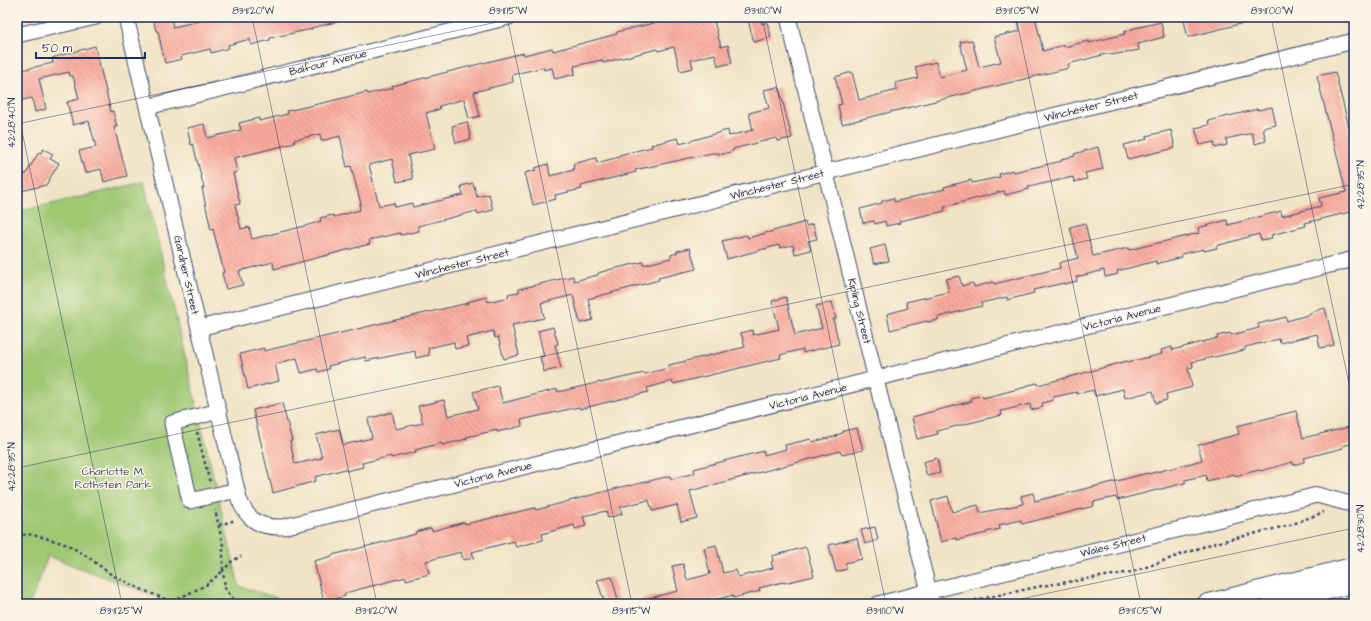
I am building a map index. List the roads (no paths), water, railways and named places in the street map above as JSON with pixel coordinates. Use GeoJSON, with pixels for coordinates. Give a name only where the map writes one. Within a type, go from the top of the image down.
{"type":"FeatureCollection","features":[{"type":"Feature","properties":{"kind":"main road"},"geometry":{"type":"LineString","coordinates":[[1207,604],[1354,568]]}},
{"type":"Feature","properties":{"kind":"main road"},"geometry":{"type":"LineString","coordinates":[[1271,604],[1354,583]]}},
{"type":"Feature","properties":{"kind":"street"},"geometry":{"type":"LineString","coordinates":[[17,35],[39,23],[96,17]]}},
{"type":"Feature","properties":{"kind":"street","name":"Gardner Street"},"geometry":{"type":"LineString","coordinates":[[126,17],[237,490],[242,507],[246,513],[261,525]]}},
{"type":"Feature","properties":{"kind":"street","name":"Balfour Avenue"},"geometry":{"type":"LineString","coordinates":[[147,107],[509,17]]}},
{"type":"Feature","properties":{"kind":"street","name":"Kipling Street"},"geometry":{"type":"LineString","coordinates":[[788,17],[931,598]]}},
{"type":"Feature","properties":{"kind":"street","name":"Winchester Street"},"geometry":{"type":"LineString","coordinates":[[199,328],[1354,41]]}},
{"type":"Feature","properties":{"kind":"street","name":"Victoria Avenue"},"geometry":{"type":"LineString","coordinates":[[261,525],[283,527],[1354,259]]}},
{"type":"Feature","properties":{"kind":"street"},"geometry":{"type":"LineString","coordinates":[[219,411],[172,423],[190,502],[237,490]]}},
{"type":"Feature","properties":{"kind":"street","name":"Wales Street"},"geometry":{"type":"LineString","coordinates":[[878,604],[931,598],[1317,495],[1347,503]]}},
{"type":"Feature","properties":{"kind":"park label","name":"Charlotte M. Rothstein Park"},"geometry":{"type":"Point","coordinates":[113,477]}}]}
